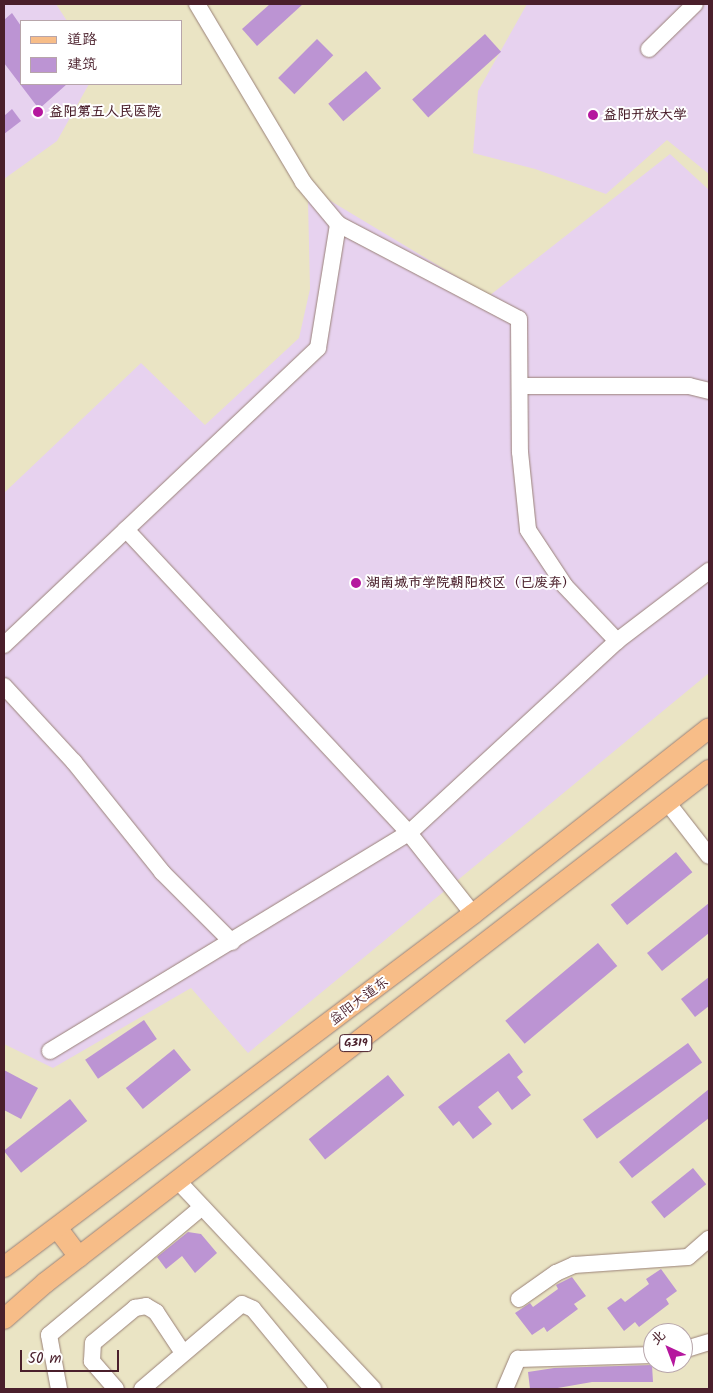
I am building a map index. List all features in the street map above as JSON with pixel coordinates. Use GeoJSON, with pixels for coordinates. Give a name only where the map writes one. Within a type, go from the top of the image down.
{"type":"FeatureCollection","features":[{"type":"Feature","properties":{"kind":"main road","name":"益阳大道东"},"geometry":{"type":"LineString","coordinates":[[4,1267],[58,1229],[473,914],[709,728]]}},
{"type":"Feature","properties":{"kind":"main road","name":"G319"},"geometry":{"type":"LineString","coordinates":[[4,1319],[80,1256],[709,770]]}},
{"type":"Feature","properties":{"kind":"main road"},"geometry":{"type":"LineString","coordinates":[[58,1229],[80,1256]]}},
{"type":"Feature","properties":{"kind":"street"},"geometry":{"type":"LineString","coordinates":[[197,4],[302,182],[338,224],[519,319],[520,452],[528,530],[565,586],[617,642]]}},
{"type":"Feature","properties":{"kind":"street"},"geometry":{"type":"LineString","coordinates":[[649,49],[695,4]]}},
{"type":"Feature","properties":{"kind":"street"},"geometry":{"type":"LineString","coordinates":[[4,645],[318,348],[338,224]]}},
{"type":"Feature","properties":{"kind":"street"},"geometry":{"type":"LineString","coordinates":[[520,386],[689,386],[709,391]]}},
{"type":"Feature","properties":{"kind":"street"},"geometry":{"type":"LineString","coordinates":[[126,530],[409,833],[473,914]]}},
{"type":"Feature","properties":{"kind":"street"},"geometry":{"type":"LineString","coordinates":[[50,1051],[409,833],[617,642],[709,571]]}},
{"type":"Feature","properties":{"kind":"street"},"geometry":{"type":"LineString","coordinates":[[4,686],[74,762],[162,872],[232,942]]}},
{"type":"Feature","properties":{"kind":"street"},"geometry":{"type":"LineString","coordinates":[[667,802],[709,856]]}},
{"type":"Feature","properties":{"kind":"street"},"geometry":{"type":"LineString","coordinates":[[178,1181],[373,1389]]}},
{"type":"Feature","properties":{"kind":"street"},"geometry":{"type":"LineString","coordinates":[[59,1389],[49,1335],[202,1207]]}},
{"type":"Feature","properties":{"kind":"street"},"geometry":{"type":"LineString","coordinates":[[519,1299],[556,1273],[574,1265],[688,1257],[709,1239]]}},
{"type":"Feature","properties":{"kind":"street"},"geometry":{"type":"LineString","coordinates":[[142,1389],[242,1304],[253,1309],[321,1389]]}},
{"type":"Feature","properties":{"kind":"street"},"geometry":{"type":"LineString","coordinates":[[116,1389],[92,1361],[93,1343],[135,1308],[146,1306],[156,1312],[183,1353]]}},
{"type":"Feature","properties":{"kind":"street"},"geometry":{"type":"LineString","coordinates":[[693,1347],[709,1342]]}},
{"type":"Feature","properties":{"kind":"street"},"geometry":{"type":"LineString","coordinates":[[505,1389],[518,1359],[643,1355]]}},
{"type":"Feature","properties":{"kind":"shaded area","name":"益阳第五人民医院"},"geometry":{"type":"Polygon","coordinates":[[[4,4],[56,4],[66,20],[20,20],[20,85],[88,85],[57,141],[4,179],[4,4]]]}},
{"type":"Feature","properties":{"kind":"shaded area","name":"益阳开放大学"},"geometry":{"type":"Polygon","coordinates":[[[527,4],[709,4],[709,174],[667,140],[606,194],[535,169],[473,153],[478,91],[527,4]]]}},
{"type":"Feature","properties":{"kind":"shaded area","name":"湖南城市学院朝阳校区（已废弃）"},"geometry":{"type":"Polygon","coordinates":[[[670,154],[709,190],[709,673],[248,1053],[191,988],[53,1068],[4,1044],[4,493],[141,363],[205,425],[299,338],[310,289],[308,201],[324,197],[489,296],[670,154]]]}},
{"type":"Feature","properties":{"kind":"building"},"geometry":{"type":"Polygon","coordinates":[[[270,4],[303,4],[257,46],[242,29],[270,4]]]}},
{"type":"Feature","properties":{"kind":"building"},"geometry":{"type":"Polygon","coordinates":[[[12,13],[20,25],[20,84],[4,63],[4,20],[12,13]]]}},
{"type":"Feature","properties":{"kind":"building"},"geometry":{"type":"Polygon","coordinates":[[[485,34],[501,52],[428,117],[412,100],[485,34]]]}},
{"type":"Feature","properties":{"kind":"building"},"geometry":{"type":"Polygon","coordinates":[[[317,39],[333,55],[294,94],[278,78],[317,39]]]}},
{"type":"Feature","properties":{"kind":"building"},"geometry":{"type":"Polygon","coordinates":[[[366,71],[381,88],[343,121],[328,104],[366,71]]]}},
{"type":"Feature","properties":{"kind":"building"},"geometry":{"type":"Polygon","coordinates":[[[21,85],[66,85],[39,109],[21,85]]]}},
{"type":"Feature","properties":{"kind":"building"},"geometry":{"type":"Polygon","coordinates":[[[12,109],[21,121],[4,134],[4,116],[12,109]]]}},
{"type":"Feature","properties":{"kind":"building"},"geometry":{"type":"Polygon","coordinates":[[[676,852],[692,872],[627,925],[611,905],[676,852]]]}},
{"type":"Feature","properties":{"kind":"building"},"geometry":{"type":"Polygon","coordinates":[[[709,903],[709,933],[662,971],[647,953],[709,903]]]}},
{"type":"Feature","properties":{"kind":"building"},"geometry":{"type":"Polygon","coordinates":[[[598,943],[617,966],[525,1044],[505,1021],[598,943]]]}},
{"type":"Feature","properties":{"kind":"building"},"geometry":{"type":"Polygon","coordinates":[[[709,977],[709,1006],[695,1017],[681,999],[709,977]]]}},
{"type":"Feature","properties":{"kind":"building"},"geometry":{"type":"Polygon","coordinates":[[[144,1020],[157,1039],[98,1079],[85,1060],[144,1020]]]}},
{"type":"Feature","properties":{"kind":"building"},"geometry":{"type":"Polygon","coordinates":[[[688,1043],[702,1062],[597,1139],[583,1119],[688,1043]]]}},
{"type":"Feature","properties":{"kind":"building"},"geometry":{"type":"Polygon","coordinates":[[[174,1049],[191,1070],[143,1109],[126,1088],[174,1049]]]}},
{"type":"Feature","properties":{"kind":"building"},"geometry":{"type":"Polygon","coordinates":[[[509,1053],[523,1072],[517,1077],[531,1095],[512,1110],[498,1091],[478,1107],[492,1124],[473,1139],[459,1121],[453,1126],[438,1107],[509,1053]]]}},
{"type":"Feature","properties":{"kind":"building"},"geometry":{"type":"Polygon","coordinates":[[[4,1070],[38,1088],[21,1119],[4,1110],[4,1070]]]}},
{"type":"Feature","properties":{"kind":"building"},"geometry":{"type":"Polygon","coordinates":[[[388,1075],[404,1095],[325,1159],[309,1139],[388,1075]]]}},
{"type":"Feature","properties":{"kind":"building"},"geometry":{"type":"Polygon","coordinates":[[[709,1089],[709,1118],[632,1178],[619,1162],[709,1089]]]}},
{"type":"Feature","properties":{"kind":"building"},"geometry":{"type":"Polygon","coordinates":[[[70,1099],[87,1121],[21,1173],[4,1151],[70,1099]]]}},
{"type":"Feature","properties":{"kind":"building"},"geometry":{"type":"Polygon","coordinates":[[[693,1168],[706,1184],[664,1218],[651,1202],[693,1168]]]}},
{"type":"Feature","properties":{"kind":"building"},"geometry":{"type":"Polygon","coordinates":[[[188,1232],[201,1234],[217,1253],[195,1273],[182,1256],[166,1269],[157,1257],[188,1232]]]}},
{"type":"Feature","properties":{"kind":"building"},"geometry":{"type":"Polygon","coordinates":[[[661,1269],[677,1291],[666,1299],[669,1304],[639,1327],[635,1322],[624,1331],[607,1308],[621,1298],[625,1302],[649,1284],[646,1279],[661,1269]]]}},
{"type":"Feature","properties":{"kind":"building"},"geometry":{"type":"Polygon","coordinates":[[[572,1277],[586,1296],[574,1304],[578,1309],[547,1332],[544,1327],[532,1335],[515,1313],[530,1303],[533,1307],[558,1289],[556,1285],[572,1277]]]}},
{"type":"Feature","properties":{"kind":"building"},"geometry":{"type":"Polygon","coordinates":[[[643,1365],[643,1373],[652,1373],[653,1382],[592,1382],[552,1389],[530,1389],[528,1372],[554,1368],[643,1365]]]}},
{"type":"Feature","properties":{"kind":"place","name":"益阳第五人民医院"},"geometry":{"type":"Point","coordinates":[38,112]}},
{"type":"Feature","properties":{"kind":"place","name":"益阳开放大学"},"geometry":{"type":"Point","coordinates":[593,115]}},
{"type":"Feature","properties":{"kind":"place","name":"湖南城市学院朝阳校区（已废弃）"},"geometry":{"type":"Point","coordinates":[356,583]}}]}
